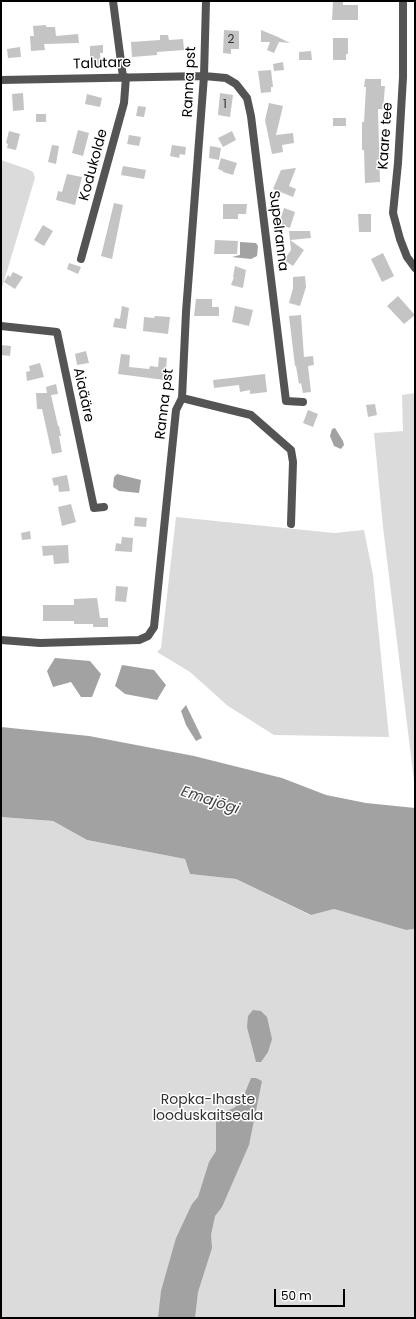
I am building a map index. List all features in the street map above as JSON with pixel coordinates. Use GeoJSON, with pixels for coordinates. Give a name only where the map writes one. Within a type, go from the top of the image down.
{"type":"FeatureCollection","features":[{"type":"Feature","properties":{"kind":"street","name":"Kodukolde"},"geometry":{"type":"LineString","coordinates":[[82,259],[124,103],[124,77],[113,1]]}},
{"type":"Feature","properties":{"kind":"street","name":"Ranna pst"},"geometry":{"type":"LineString","coordinates":[[1,640],[40,643],[139,640],[148,636],[154,627],[176,410],[182,398],[186,312],[204,76],[206,1]]}},
{"type":"Feature","properties":{"kind":"street","name":"Kaare tee"},"geometry":{"type":"LineString","coordinates":[[403,1],[403,77],[398,163],[393,212],[400,239],[407,257],[415,268]]}},
{"type":"Feature","properties":{"kind":"street","name":"Talutare"},"geometry":{"type":"LineString","coordinates":[[1,80],[204,76]]}},
{"type":"Feature","properties":{"kind":"street","name":"Supelranna"},"geometry":{"type":"LineString","coordinates":[[204,76],[226,78],[236,84],[247,98],[251,116],[286,401],[303,402]]}},
{"type":"Feature","properties":{"kind":"street","name":"Aiaääre"},"geometry":{"type":"LineString","coordinates":[[1,326],[57,332],[94,508],[104,507]]}},
{"type":"Feature","properties":{"kind":"street"},"geometry":{"type":"LineString","coordinates":[[182,398],[251,415],[291,450],[291,524]]}},
{"type":"Feature","properties":{"kind":"green space"},"geometry":{"type":"Polygon","coordinates":[[[1,160],[33,172],[35,178],[1,291],[1,160]]]}},
{"type":"Feature","properties":{"kind":"green space"},"geometry":{"type":"Polygon","coordinates":[[[415,393],[415,789],[383,527],[374,433],[403,431],[402,395],[415,393]]]}},
{"type":"Feature","properties":{"kind":"green space"},"geometry":{"type":"Polygon","coordinates":[[[176,517],[334,533],[364,530],[373,575],[389,737],[274,735],[228,706],[190,672],[157,652],[161,648],[176,517]]]}},
{"type":"Feature","properties":{"kind":"green space","name":"Ropka-Ihaste looduskaitseala"},"geometry":{"type":"Polygon","coordinates":[[[1,817],[53,821],[87,840],[185,859],[190,874],[236,879],[310,915],[334,909],[406,930],[415,929],[415,1318],[1,1318],[1,817]]]}},
{"type":"Feature","properties":{"kind":"water"},"geometry":{"type":"Polygon","coordinates":[[[240,242],[256,243],[258,246],[257,256],[251,259],[232,257],[240,255],[240,242]]]}},
{"type":"Feature","properties":{"kind":"water"},"geometry":{"type":"Polygon","coordinates":[[[335,428],[343,441],[344,445],[341,449],[334,446],[330,436],[332,429],[335,428]]]}},
{"type":"Feature","properties":{"kind":"water"},"geometry":{"type":"Polygon","coordinates":[[[117,474],[141,480],[139,493],[119,491],[113,487],[114,477],[117,474]]]}},
{"type":"Feature","properties":{"kind":"water"},"geometry":{"type":"Polygon","coordinates":[[[55,658],[90,661],[101,674],[92,697],[81,697],[71,682],[53,687],[47,671],[55,658]]]}},
{"type":"Feature","properties":{"kind":"water"},"geometry":{"type":"Polygon","coordinates":[[[122,665],[154,670],[166,685],[157,700],[125,694],[115,686],[122,665]]]}},
{"type":"Feature","properties":{"kind":"water"},"geometry":{"type":"Polygon","coordinates":[[[186,705],[202,738],[196,741],[186,725],[181,711],[186,705]]]}},
{"type":"Feature","properties":{"kind":"water","name":"Emajõgi"},"geometry":{"type":"Polygon","coordinates":[[[1,727],[89,736],[194,756],[282,778],[326,795],[366,803],[415,808],[415,929],[406,930],[334,909],[311,915],[236,879],[190,874],[185,859],[87,840],[53,821],[1,817],[1,727]]]}},
{"type":"Feature","properties":{"kind":"water"},"geometry":{"type":"Polygon","coordinates":[[[253,1010],[261,1011],[267,1017],[272,1039],[268,1052],[261,1062],[256,1062],[247,1027],[248,1016],[253,1010]]]}},
{"type":"Feature","properties":{"kind":"water"},"geometry":{"type":"Polygon","coordinates":[[[251,1078],[256,1078],[262,1081],[249,1145],[222,1207],[215,1216],[211,1235],[212,1248],[198,1292],[195,1318],[158,1318],[161,1291],[176,1238],[192,1204],[198,1197],[209,1162],[216,1151],[216,1122],[226,1111],[234,1108],[242,1100],[251,1078]]]}},
{"type":"Feature","properties":{"kind":"building"},"geometry":{"type":"Polygon","coordinates":[[[333,1],[343,1],[343,5],[358,5],[358,20],[332,20],[333,1]]]}},
{"type":"Feature","properties":{"kind":"building"},"geometry":{"type":"Polygon","coordinates":[[[46,25],[46,27],[55,27],[56,36],[78,34],[79,43],[44,44],[45,50],[31,51],[30,36],[34,36],[33,26],[46,25]]]}},
{"type":"Feature","properties":{"kind":"building"},"geometry":{"type":"Polygon","coordinates":[[[224,30],[239,31],[239,49],[231,49],[231,54],[223,53],[224,30]]]}},
{"type":"Feature","properties":{"kind":"building"},"geometry":{"type":"Polygon","coordinates":[[[261,30],[290,43],[279,42],[274,53],[267,50],[270,42],[261,42],[261,30]]]}},
{"type":"Feature","properties":{"kind":"building"},"geometry":{"type":"Polygon","coordinates":[[[160,35],[168,35],[169,40],[183,39],[184,50],[157,52],[157,55],[132,57],[131,42],[160,40],[160,35]]]}},
{"type":"Feature","properties":{"kind":"building"},"geometry":{"type":"Polygon","coordinates":[[[333,38],[348,38],[348,54],[346,54],[346,60],[333,60],[333,38]]]}},
{"type":"Feature","properties":{"kind":"building"},"geometry":{"type":"Polygon","coordinates":[[[103,45],[103,53],[100,53],[101,67],[90,67],[90,46],[103,45]]]}},
{"type":"Feature","properties":{"kind":"building"},"geometry":{"type":"Polygon","coordinates":[[[20,47],[21,57],[8,58],[7,49],[20,47]]]}},
{"type":"Feature","properties":{"kind":"building"},"geometry":{"type":"Polygon","coordinates":[[[311,51],[312,60],[299,60],[299,52],[311,51]]]}},
{"type":"Feature","properties":{"kind":"building"},"geometry":{"type":"Polygon","coordinates":[[[283,62],[284,70],[274,71],[273,64],[283,62]]]}},
{"type":"Feature","properties":{"kind":"building"},"geometry":{"type":"Polygon","coordinates":[[[271,70],[273,87],[271,87],[271,92],[261,93],[258,71],[271,70]]]}},
{"type":"Feature","properties":{"kind":"building"},"geometry":{"type":"Polygon","coordinates":[[[365,79],[381,79],[381,86],[385,86],[383,109],[378,109],[380,182],[365,183],[364,150],[362,150],[362,122],[364,122],[365,79]]]}},
{"type":"Feature","properties":{"kind":"building"},"geometry":{"type":"Polygon","coordinates":[[[23,93],[24,110],[13,111],[12,94],[23,93]]]}},
{"type":"Feature","properties":{"kind":"building"},"geometry":{"type":"Polygon","coordinates":[[[220,93],[233,95],[230,117],[218,115],[220,93]]]}},
{"type":"Feature","properties":{"kind":"building"},"geometry":{"type":"Polygon","coordinates":[[[87,94],[102,98],[100,107],[85,104],[87,94]]]}},
{"type":"Feature","properties":{"kind":"building"},"geometry":{"type":"Polygon","coordinates":[[[269,103],[283,106],[276,135],[293,133],[294,143],[282,145],[283,152],[272,154],[265,120],[269,103]]]}},
{"type":"Feature","properties":{"kind":"building"},"geometry":{"type":"Polygon","coordinates":[[[138,106],[146,107],[144,117],[136,116],[138,106]]]}},
{"type":"Feature","properties":{"kind":"building"},"geometry":{"type":"Polygon","coordinates":[[[36,114],[46,114],[46,122],[36,122],[36,114]]]}},
{"type":"Feature","properties":{"kind":"building"},"geometry":{"type":"Polygon","coordinates":[[[333,118],[346,118],[346,126],[333,126],[333,118]]]}},
{"type":"Feature","properties":{"kind":"building"},"geometry":{"type":"Polygon","coordinates":[[[78,130],[89,133],[83,156],[72,153],[78,130]]]}},
{"type":"Feature","properties":{"kind":"building"},"geometry":{"type":"Polygon","coordinates":[[[9,131],[20,134],[16,150],[7,148],[8,144],[6,143],[9,131]]]}},
{"type":"Feature","properties":{"kind":"building"},"geometry":{"type":"Polygon","coordinates":[[[232,131],[236,140],[223,147],[218,138],[232,131]]]}},
{"type":"Feature","properties":{"kind":"building"},"geometry":{"type":"Polygon","coordinates":[[[129,135],[141,137],[139,146],[127,144],[129,135]]]}},
{"type":"Feature","properties":{"kind":"building"},"geometry":{"type":"Polygon","coordinates":[[[52,145],[59,146],[56,164],[48,162],[52,145]]]}},
{"type":"Feature","properties":{"kind":"building"},"geometry":{"type":"Polygon","coordinates":[[[172,145],[186,147],[185,155],[180,154],[179,158],[170,156],[172,145]]]}},
{"type":"Feature","properties":{"kind":"building"},"geometry":{"type":"Polygon","coordinates":[[[210,146],[221,148],[219,160],[209,158],[210,146]]]}},
{"type":"Feature","properties":{"kind":"building"},"geometry":{"type":"Polygon","coordinates":[[[221,158],[237,163],[233,175],[218,169],[221,158]]]}},
{"type":"Feature","properties":{"kind":"building"},"geometry":{"type":"Polygon","coordinates":[[[123,166],[146,170],[144,179],[121,175],[123,166]]]}},
{"type":"Feature","properties":{"kind":"building"},"geometry":{"type":"Polygon","coordinates":[[[296,168],[289,186],[296,189],[293,197],[273,189],[281,170],[296,168]]]}},
{"type":"Feature","properties":{"kind":"building"},"geometry":{"type":"Polygon","coordinates":[[[67,174],[82,177],[75,205],[56,200],[58,191],[62,192],[67,174]]]}},
{"type":"Feature","properties":{"kind":"building"},"geometry":{"type":"Polygon","coordinates":[[[114,203],[123,205],[112,259],[101,256],[114,203]]]}},
{"type":"Feature","properties":{"kind":"building"},"geometry":{"type":"Polygon","coordinates":[[[223,204],[247,204],[246,214],[238,214],[238,219],[223,219],[223,204]]]}},
{"type":"Feature","properties":{"kind":"building"},"geometry":{"type":"Polygon","coordinates":[[[284,208],[295,212],[290,228],[279,224],[284,208]]]}},
{"type":"Feature","properties":{"kind":"building"},"geometry":{"type":"Polygon","coordinates":[[[358,214],[371,214],[371,232],[359,232],[358,214]]]}},
{"type":"Feature","properties":{"kind":"building"},"geometry":{"type":"Polygon","coordinates":[[[43,225],[53,231],[44,246],[34,240],[43,225]]]}},
{"type":"Feature","properties":{"kind":"building"},"geometry":{"type":"Polygon","coordinates":[[[289,231],[310,231],[311,238],[290,240],[304,250],[293,266],[284,260],[291,250],[289,231]]]}},
{"type":"Feature","properties":{"kind":"building"},"geometry":{"type":"Polygon","coordinates":[[[215,240],[238,241],[237,254],[214,254],[215,240]]]}},
{"type":"Feature","properties":{"kind":"building"},"geometry":{"type":"Polygon","coordinates":[[[383,253],[394,276],[382,282],[371,259],[383,253]]]}},
{"type":"Feature","properties":{"kind":"building"},"geometry":{"type":"Polygon","coordinates":[[[69,263],[81,267],[78,274],[67,269],[69,263]]]}},
{"type":"Feature","properties":{"kind":"building"},"geometry":{"type":"Polygon","coordinates":[[[235,266],[246,270],[243,288],[231,285],[234,277],[235,266]]]}},
{"type":"Feature","properties":{"kind":"building"},"geometry":{"type":"Polygon","coordinates":[[[13,272],[23,277],[15,289],[4,282],[8,275],[10,277],[13,272]]]}},
{"type":"Feature","properties":{"kind":"building"},"geometry":{"type":"Polygon","coordinates":[[[305,276],[306,287],[300,306],[289,303],[293,288],[293,277],[305,276]]]}},
{"type":"Feature","properties":{"kind":"building"},"geometry":{"type":"Polygon","coordinates":[[[398,296],[415,315],[404,324],[387,306],[398,296]]]}},
{"type":"Feature","properties":{"kind":"building"},"geometry":{"type":"Polygon","coordinates":[[[196,299],[212,299],[212,307],[219,307],[219,316],[194,316],[196,299]]]}},
{"type":"Feature","properties":{"kind":"building"},"geometry":{"type":"Polygon","coordinates":[[[122,306],[129,308],[126,329],[113,327],[115,318],[120,319],[122,306]]]}},
{"type":"Feature","properties":{"kind":"building"},"geometry":{"type":"Polygon","coordinates":[[[235,306],[253,310],[249,326],[232,322],[235,306]]]}},
{"type":"Feature","properties":{"kind":"building"},"geometry":{"type":"Polygon","coordinates":[[[301,315],[304,357],[313,356],[314,365],[308,366],[311,392],[303,393],[301,383],[299,384],[295,366],[289,316],[301,315]]]}},
{"type":"Feature","properties":{"kind":"building"},"geometry":{"type":"Polygon","coordinates":[[[155,316],[170,317],[168,334],[143,331],[144,317],[154,318],[155,316]]]}},
{"type":"Feature","properties":{"kind":"building"},"geometry":{"type":"Polygon","coordinates":[[[1,345],[11,346],[10,356],[1,355],[1,345]]]}},
{"type":"Feature","properties":{"kind":"building"},"geometry":{"type":"Polygon","coordinates":[[[86,351],[89,363],[77,365],[75,354],[86,351]]]}},
{"type":"Feature","properties":{"kind":"building"},"geometry":{"type":"Polygon","coordinates":[[[121,354],[130,355],[129,367],[149,369],[150,366],[158,367],[159,357],[167,358],[165,380],[118,374],[121,354]]]}},
{"type":"Feature","properties":{"kind":"building"},"geometry":{"type":"Polygon","coordinates":[[[40,363],[44,377],[27,381],[26,372],[30,371],[29,366],[40,363]]]}},
{"type":"Feature","properties":{"kind":"building"},"geometry":{"type":"Polygon","coordinates":[[[265,374],[267,392],[250,394],[250,390],[240,392],[239,385],[214,388],[213,380],[265,374]]]}},
{"type":"Feature","properties":{"kind":"building"},"geometry":{"type":"Polygon","coordinates":[[[56,384],[58,394],[51,395],[61,436],[59,436],[62,452],[52,454],[42,409],[37,409],[36,393],[47,393],[46,387],[56,384]]]}},
{"type":"Feature","properties":{"kind":"building"},"geometry":{"type":"Polygon","coordinates":[[[375,404],[377,415],[368,417],[366,405],[375,404]]]}},
{"type":"Feature","properties":{"kind":"building"},"geometry":{"type":"Polygon","coordinates":[[[308,410],[318,414],[313,427],[303,423],[308,410]]]}},
{"type":"Feature","properties":{"kind":"building"},"geometry":{"type":"Polygon","coordinates":[[[67,475],[70,491],[59,492],[58,485],[54,486],[52,478],[67,475]]]}},
{"type":"Feature","properties":{"kind":"building"},"geometry":{"type":"Polygon","coordinates":[[[71,504],[76,522],[62,526],[58,507],[71,504]]]}},
{"type":"Feature","properties":{"kind":"building"},"geometry":{"type":"Polygon","coordinates":[[[135,517],[147,518],[146,527],[134,526],[135,517]]]}},
{"type":"Feature","properties":{"kind":"building"},"geometry":{"type":"Polygon","coordinates":[[[30,531],[31,539],[22,540],[21,533],[30,531]]]}},
{"type":"Feature","properties":{"kind":"building"},"geometry":{"type":"Polygon","coordinates":[[[122,537],[133,538],[132,552],[115,551],[116,543],[121,544],[122,537]]]}},
{"type":"Feature","properties":{"kind":"building"},"geometry":{"type":"Polygon","coordinates":[[[68,545],[69,563],[54,564],[53,555],[43,556],[42,546],[68,545]]]}},
{"type":"Feature","properties":{"kind":"building"},"geometry":{"type":"Polygon","coordinates":[[[116,586],[128,587],[126,602],[115,601],[116,586]]]}},
{"type":"Feature","properties":{"kind":"building"},"geometry":{"type":"Polygon","coordinates":[[[97,598],[100,618],[108,618],[108,627],[93,627],[93,624],[74,624],[74,621],[43,621],[43,605],[74,605],[74,599],[97,598]]]}}]}
